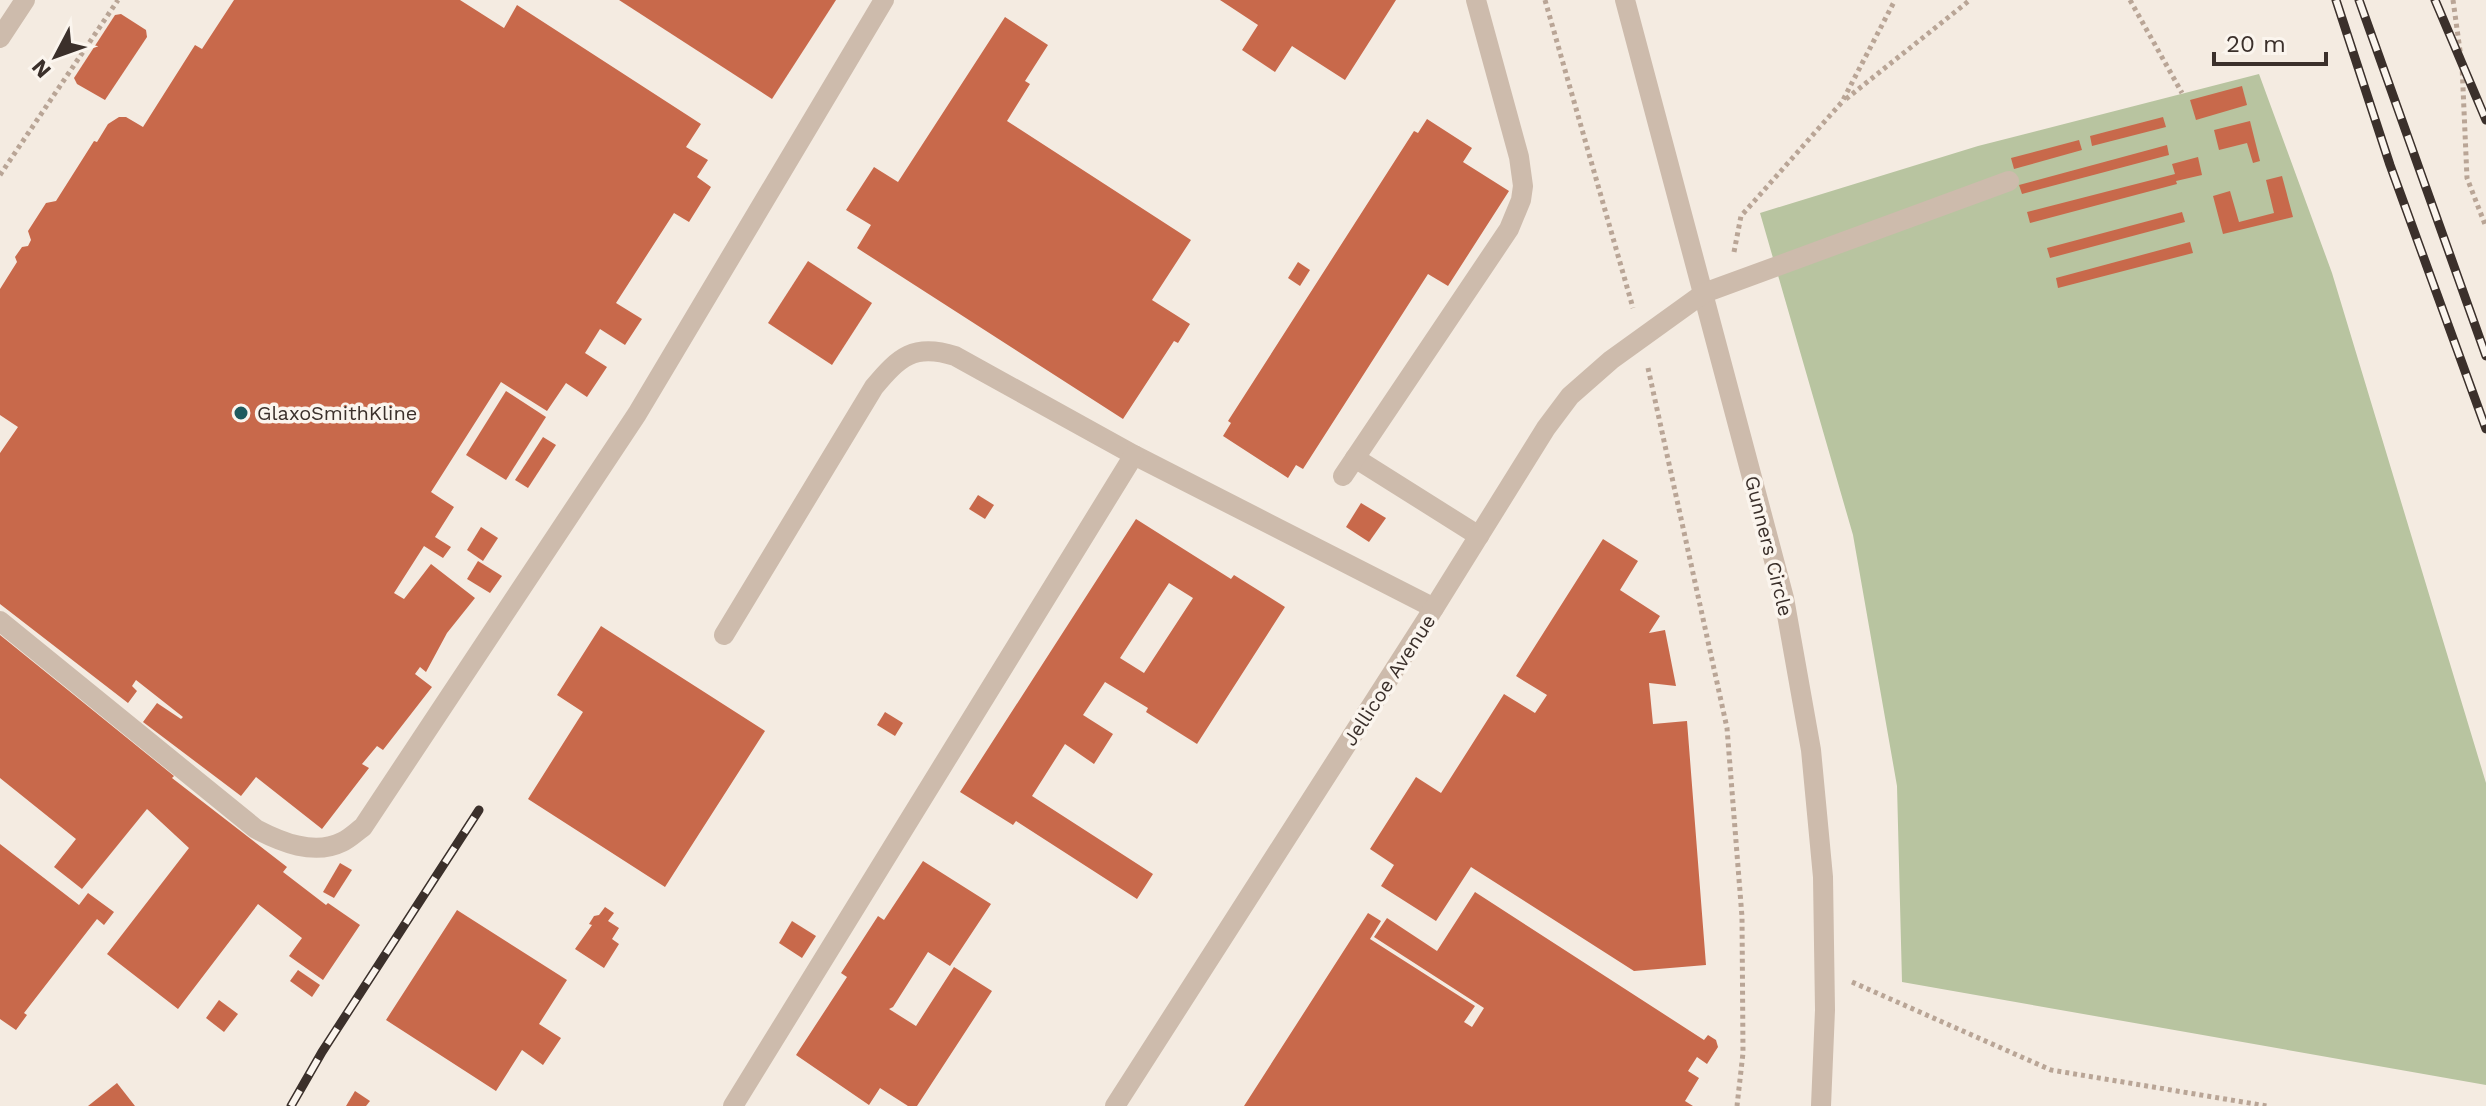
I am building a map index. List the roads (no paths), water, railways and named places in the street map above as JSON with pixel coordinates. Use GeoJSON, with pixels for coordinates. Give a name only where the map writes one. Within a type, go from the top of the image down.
{"type":"FeatureCollection","features":[{"type":"Feature","properties":{"kind":"street"},"geometry":{"type":"LineString","coordinates":[[0,38],[25,0]]}},
{"type":"Feature","properties":{"kind":"street"},"geometry":{"type":"LineString","coordinates":[[0,621],[256,829],[282,843],[324,847],[341,843],[363,827],[637,414],[884,0]]}},
{"type":"Feature","properties":{"kind":"street"},"geometry":{"type":"LineString","coordinates":[[1343,476],[1509,229],[1521,200],[1523,186],[1519,157],[1476,0]]}},
{"type":"Feature","properties":{"kind":"street","name":"Gunners Circle"},"geometry":{"type":"LineString","coordinates":[[1625,0],[1784,598],[1805,720],[1823,877],[1825,970],[1821,1106]]}},
{"type":"Feature","properties":{"kind":"street","name":"Jellicoe Avenue"},"geometry":{"type":"LineString","coordinates":[[1115,1106],[1546,428],[1570,396],[1642,337],[1704,293],[2009,181]]}},
{"type":"Feature","properties":{"kind":"street"},"geometry":{"type":"LineString","coordinates":[[724,635],[874,387],[887,371],[911,353],[925,349],[955,356],[1134,455],[1434,608]]}},
{"type":"Feature","properties":{"kind":"street"},"geometry":{"type":"LineString","coordinates":[[733,1106],[1134,455]]}},
{"type":"Feature","properties":{"kind":"street"},"geometry":{"type":"LineString","coordinates":[[1355,458],[1479,536]]}},
{"type":"Feature","properties":{"kind":"railway"},"geometry":{"type":"LineString","coordinates":[[2336,0],[2390,165],[2486,429]]}},
{"type":"Feature","properties":{"kind":"railway"},"geometry":{"type":"LineString","coordinates":[[2359,0],[2486,356]]}},
{"type":"Feature","properties":{"kind":"railway"},"geometry":{"type":"LineString","coordinates":[[2435,0],[2486,120]]}},
{"type":"Feature","properties":{"kind":"railway"},"geometry":{"type":"LineString","coordinates":[[291,1106],[322,1052],[479,810]]}},
{"type":"Feature","properties":{"kind":"place","name":"GlaxoSmithKline"},"geometry":{"type":"Point","coordinates":[241,413]}}]}
